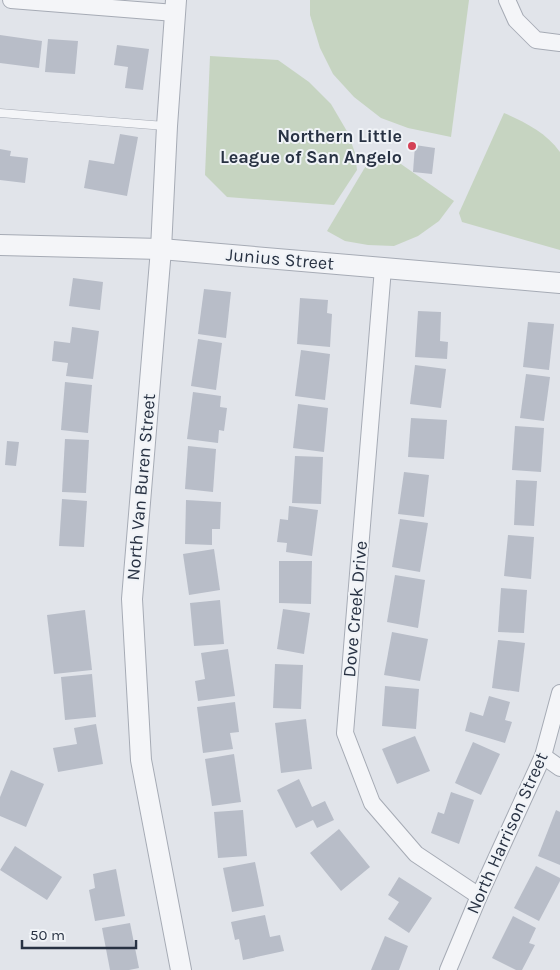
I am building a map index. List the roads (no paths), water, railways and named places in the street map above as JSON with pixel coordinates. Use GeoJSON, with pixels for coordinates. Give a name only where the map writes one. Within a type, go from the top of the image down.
{"type":"FeatureCollection","features":[{"type":"Feature","properties":{"kind":"street"},"geometry":{"type":"LineString","coordinates":[[11,0],[175,6]]}},
{"type":"Feature","properties":{"kind":"street"},"geometry":{"type":"LineString","coordinates":[[507,0],[516,20],[536,40],[560,44]]}},
{"type":"Feature","properties":{"kind":"street","name":"North Van Buren Street"},"geometry":{"type":"LineString","coordinates":[[175,6],[160,249],[132,599],[141,760],[181,970]]}},
{"type":"Feature","properties":{"kind":"street","name":"Junius Street"},"geometry":{"type":"LineString","coordinates":[[0,245],[160,249],[560,282]]}},
{"type":"Feature","properties":{"kind":"street","name":"Dove Creek Drive"},"geometry":{"type":"LineString","coordinates":[[383,268],[345,733],[372,803],[416,854],[479,896]]}},
{"type":"Feature","properties":{"kind":"street","name":"North Harrison Street"},"geometry":{"type":"LineString","coordinates":[[448,970],[479,896],[543,756],[560,693]]}},
{"type":"Feature","properties":{"kind":"street"},"geometry":{"type":"LineString","coordinates":[[543,756],[560,768]]}},
{"type":"Feature","properties":{"kind":"lane"},"geometry":{"type":"LineString","coordinates":[[0,112],[167,126]]}},
{"type":"Feature","properties":{"kind":"place","name":"Northern Little League of San Angelo"},"geometry":{"type":"Point","coordinates":[412,146]}}]}
